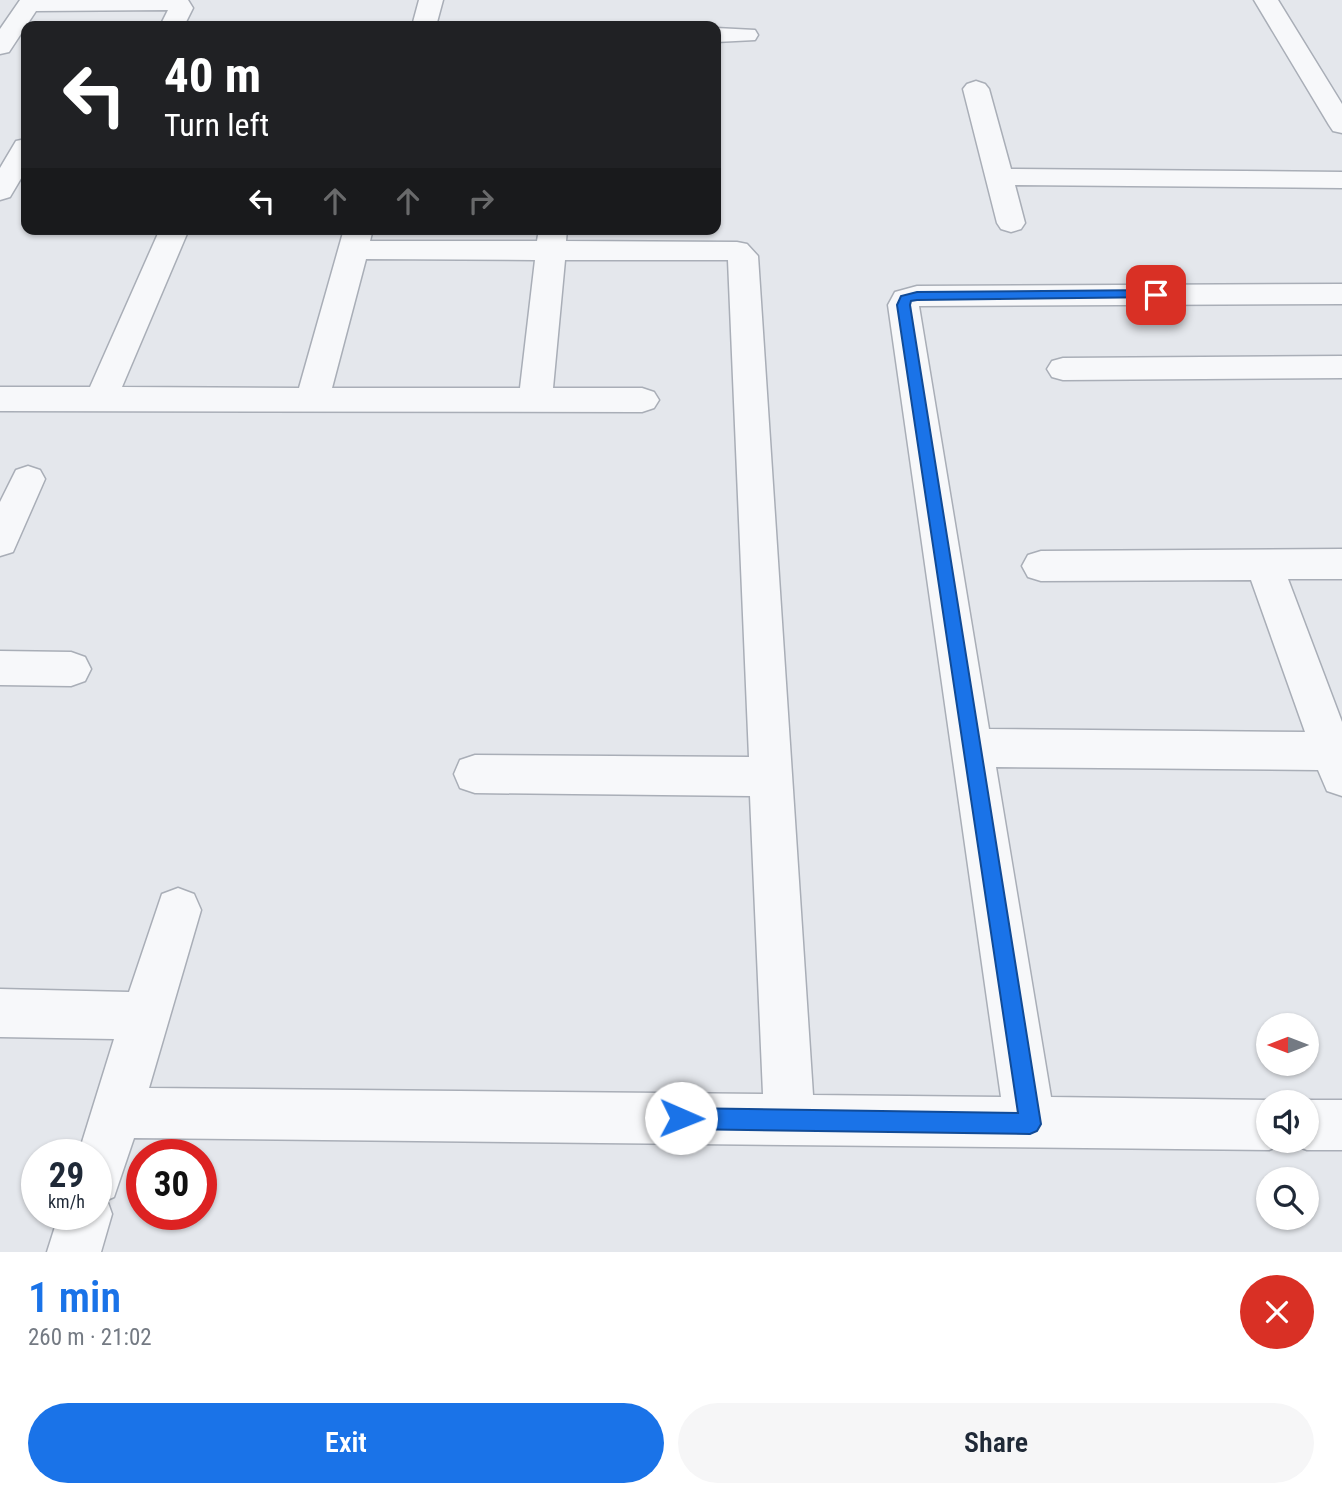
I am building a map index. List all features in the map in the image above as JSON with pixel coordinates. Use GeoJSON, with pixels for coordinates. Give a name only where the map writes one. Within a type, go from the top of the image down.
{"type":"FeatureCollection","features":[{"type":"Feature","properties":{"kind":"street"},"geometry":{"type":"LineString","coordinates":[[425,21],[431,0]]}},
{"type":"Feature","properties":{"kind":"street"},"geometry":{"type":"LineString","coordinates":[[1266,0],[1342,125]]}},
{"type":"Feature","properties":{"kind":"street"},"geometry":{"type":"LineString","coordinates":[[0,47],[31,2],[179,4],[181,8],[174,21]]}},
{"type":"Feature","properties":{"kind":"street"},"geometry":{"type":"LineString","coordinates":[[721,35],[746,35]]}},
{"type":"Feature","properties":{"kind":"street"},"geometry":{"type":"LineString","coordinates":[[976,89],[1011,223]]}},
{"type":"Feature","properties":{"kind":"street"},"geometry":{"type":"LineString","coordinates":[[0,191],[21,155]]}},
{"type":"Feature","properties":{"kind":"street"},"geometry":{"type":"LineString","coordinates":[[1000,177],[1342,180]]}},
{"type":"Feature","properties":{"kind":"street"},"geometry":{"type":"LineString","coordinates":[[101,399],[172,235]]}},
{"type":"Feature","properties":{"kind":"street"},"geometry":{"type":"LineString","coordinates":[[313,398],[356,240],[552,240],[737,251],[743,256],[789,1119]]}},
{"type":"Feature","properties":{"kind":"street"},"geometry":{"type":"LineString","coordinates":[[535,400],[552,240]]}},
{"type":"Feature","properties":{"kind":"street"},"geometry":{"type":"LineString","coordinates":[[1030,1124],[903,305],[906,299],[917,296],[1342,293]]}},
{"type":"Feature","properties":{"kind":"street"},"geometry":{"type":"LineString","coordinates":[[1063,369],[1342,367]]}},
{"type":"Feature","properties":{"kind":"street"},"geometry":{"type":"LineString","coordinates":[[0,399],[642,400]]}},
{"type":"Feature","properties":{"kind":"street"},"geometry":{"type":"LineString","coordinates":[[0,542],[28,479]]}},
{"type":"Feature","properties":{"kind":"street"},"geometry":{"type":"LineString","coordinates":[[1041,566],[1342,564]]}},
{"type":"Feature","properties":{"kind":"street"},"geometry":{"type":"LineString","coordinates":[[973,748],[1337,764],[1264,565]]}},
{"type":"Feature","properties":{"kind":"street"},"geometry":{"type":"LineString","coordinates":[[0,668],[71,669]]}},
{"type":"Feature","properties":{"kind":"street"},"geometry":{"type":"LineString","coordinates":[[475,774],[771,777]]}},
{"type":"Feature","properties":{"kind":"street"},"geometry":{"type":"LineString","coordinates":[[108,1139],[178,910]]}},
{"type":"Feature","properties":{"kind":"street"},"geometry":{"type":"LineString","coordinates":[[0,1013],[144,1016]]}},
{"type":"Feature","properties":{"kind":"street"},"geometry":{"type":"LineString","coordinates":[[116,1113],[1256,1125]]}},
{"type":"Feature","properties":{"kind":"street"},"geometry":{"type":"LineString","coordinates":[[1319,1125],[1342,1125]]}},
{"type":"Feature","properties":{"kind":"street"},"geometry":{"type":"LineString","coordinates":[[74,1252],[81,1230]]}},
{"type":"Feature","properties":{"kind":"route"},"geometry":{"type":"LineString","coordinates":[[681,1118],[1030,1124],[903,305],[906,299],[917,296],[1156,295]]}}]}
